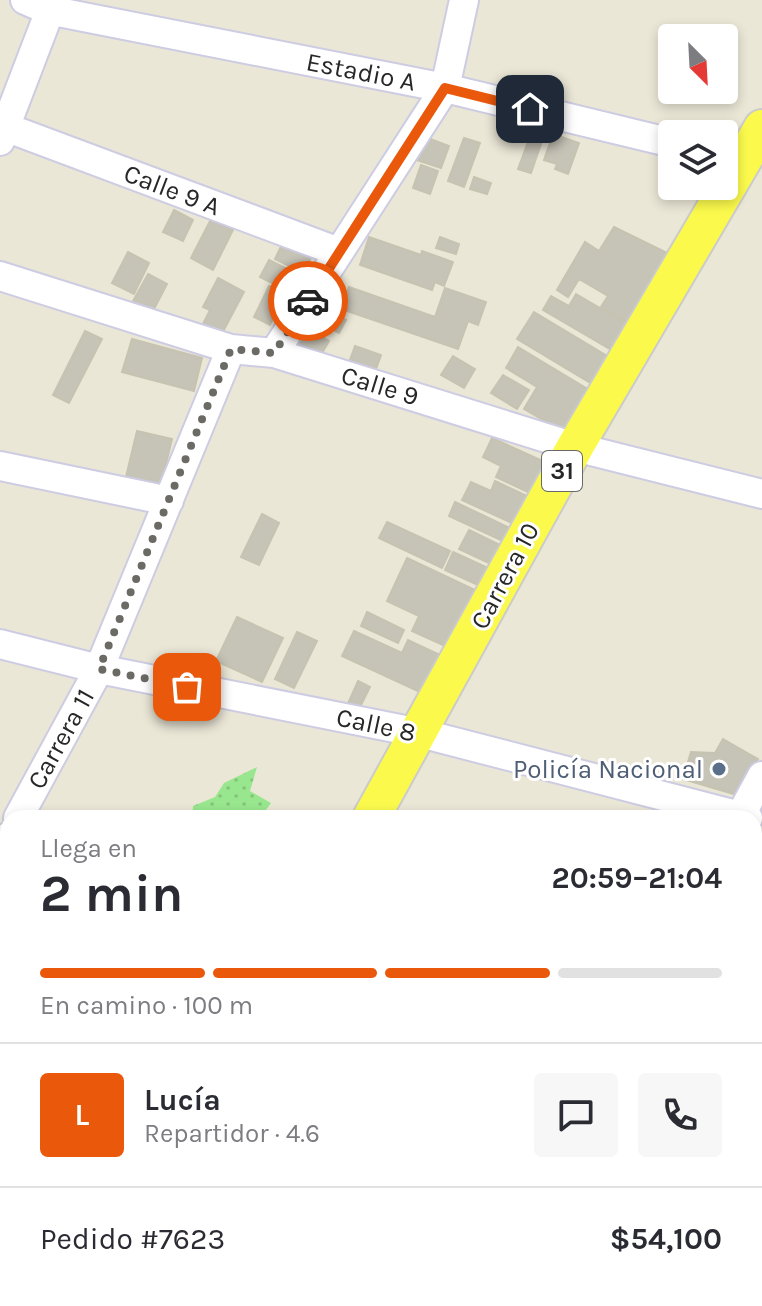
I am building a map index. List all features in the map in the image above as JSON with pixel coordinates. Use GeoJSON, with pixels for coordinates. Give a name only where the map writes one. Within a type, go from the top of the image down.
{"type":"FeatureCollection","features":[{"type":"Feature","properties":{"kind":"main road","name":"Carrera 10"},"geometry":{"type":"LineString","coordinates":[[376,810],[575,447],[762,128]]}},
{"type":"Feature","properties":{"kind":"street"},"geometry":{"type":"LineString","coordinates":[[274,353],[445,88],[464,0]]}},
{"type":"Feature","properties":{"kind":"street"},"geometry":{"type":"LineString","coordinates":[[3,134],[42,3]]}},
{"type":"Feature","properties":{"kind":"street","name":"Estadio A"},"geometry":{"type":"LineString","coordinates":[[42,3],[445,88],[658,140]]}},
{"type":"Feature","properties":{"kind":"street","name":"Calle 9 A"},"geometry":{"type":"LineString","coordinates":[[3,134],[339,252]]}},
{"type":"Feature","properties":{"kind":"street","name":"Calle 9"},"geometry":{"type":"LineString","coordinates":[[0,276],[231,349],[274,353],[575,447],[762,494]]}},
{"type":"Feature","properties":{"kind":"street","name":"Carrera 11"},"geometry":{"type":"LineString","coordinates":[[22,810],[99,669],[231,349]]}},
{"type":"Feature","properties":{"kind":"street"},"geometry":{"type":"LineString","coordinates":[[0,466],[169,501]]}},
{"type":"Feature","properties":{"kind":"street","name":"Calle 8"},"geometry":{"type":"LineString","coordinates":[[0,644],[99,669],[420,733],[709,810]]}},
{"type":"Feature","properties":{"kind":"street"},"geometry":{"type":"LineString","coordinates":[[743,810],[762,776]]}},
{"type":"Feature","properties":{"kind":"green space"},"geometry":{"type":"Polygon","coordinates":[[[257,767],[250,791],[271,803],[266,810],[193,810],[193,806],[215,797],[224,783],[257,767]]]}},
{"type":"Feature","properties":{"kind":"building"},"geometry":{"type":"Polygon","coordinates":[[[531,134],[543,138],[531,173],[518,169],[531,134]]]}},
{"type":"Feature","properties":{"kind":"building"},"geometry":{"type":"Polygon","coordinates":[[[553,134],[579,143],[568,174],[555,169],[557,164],[544,160],[553,134]]]}},
{"type":"Feature","properties":{"kind":"building"},"geometry":{"type":"Polygon","coordinates":[[[425,137],[449,146],[441,168],[417,160],[425,137]]]}},
{"type":"Feature","properties":{"kind":"building"},"geometry":{"type":"Polygon","coordinates":[[[464,138],[480,143],[464,187],[448,181],[464,138]]]}},
{"type":"Feature","properties":{"kind":"building"},"geometry":{"type":"Polygon","coordinates":[[[421,165],[438,171],[430,194],[413,188],[421,165]]]}},
{"type":"Feature","properties":{"kind":"building"},"geometry":{"type":"Polygon","coordinates":[[[474,177],[491,183],[487,194],[470,189],[474,177]]]}},
{"type":"Feature","properties":{"kind":"building"},"geometry":{"type":"Polygon","coordinates":[[[174,210],[193,220],[183,241],[163,232],[174,210]]]}},
{"type":"Feature","properties":{"kind":"building"},"geometry":{"type":"Polygon","coordinates":[[[211,219],[233,230],[213,270],[191,258],[211,219]]]}},
{"type":"Feature","properties":{"kind":"building"},"geometry":{"type":"Polygon","coordinates":[[[614,227],[671,255],[629,324],[601,307],[608,296],[579,279],[568,297],[557,290],[585,242],[599,251],[614,227]]]}},
{"type":"Feature","properties":{"kind":"building"},"geometry":{"type":"Polygon","coordinates":[[[369,237],[421,255],[422,251],[453,262],[444,286],[435,282],[432,290],[360,265],[369,237]]]}},
{"type":"Feature","properties":{"kind":"building"},"geometry":{"type":"Polygon","coordinates":[[[440,237],[459,244],[456,254],[436,248],[440,237]]]}},
{"type":"Feature","properties":{"kind":"building"},"geometry":{"type":"Polygon","coordinates":[[[284,240],[313,254],[303,273],[275,259],[284,240]]]}},
{"type":"Feature","properties":{"kind":"building"},"geometry":{"type":"Polygon","coordinates":[[[128,252],[149,263],[134,294],[112,283],[128,252]]]}},
{"type":"Feature","properties":{"kind":"building"},"geometry":{"type":"Polygon","coordinates":[[[269,260],[299,275],[290,292],[260,277],[269,260]]]}},
{"type":"Feature","properties":{"kind":"building"},"geometry":{"type":"Polygon","coordinates":[[[148,274],[167,284],[152,313],[132,303],[148,274]]]}},
{"type":"Feature","properties":{"kind":"building"},"geometry":{"type":"Polygon","coordinates":[[[218,278],[244,292],[217,343],[198,334],[210,310],[203,307],[218,278]]]}},
{"type":"Feature","properties":{"kind":"building"},"geometry":{"type":"Polygon","coordinates":[[[269,286],[285,294],[270,325],[254,317],[269,286]]]}},
{"type":"Feature","properties":{"kind":"building"},"geometry":{"type":"Polygon","coordinates":[[[349,287],[435,317],[445,288],[486,302],[478,325],[468,321],[458,349],[341,309],[349,287]]]}},
{"type":"Feature","properties":{"kind":"building"},"geometry":{"type":"Polygon","coordinates":[[[576,294],[629,325],[613,351],[543,310],[551,296],[569,306],[576,294]]]}},
{"type":"Feature","properties":{"kind":"building"},"geometry":{"type":"Polygon","coordinates":[[[322,307],[346,320],[339,333],[315,319],[322,307]]]}},
{"type":"Feature","properties":{"kind":"building"},"geometry":{"type":"Polygon","coordinates":[[[534,312],[609,357],[592,384],[517,339],[534,312]]]}},
{"type":"Feature","properties":{"kind":"building"},"geometry":{"type":"Polygon","coordinates":[[[305,328],[329,341],[317,362],[294,348],[305,328]]]}},
{"type":"Feature","properties":{"kind":"building"},"geometry":{"type":"Polygon","coordinates":[[[85,331],[102,339],[69,403],[53,395],[85,331]]]}},
{"type":"Feature","properties":{"kind":"building"},"geometry":{"type":"Polygon","coordinates":[[[132,339],[202,358],[194,391],[122,372],[132,339]]]}},
{"type":"Feature","properties":{"kind":"building"},"geometry":{"type":"Polygon","coordinates":[[[355,346],[381,355],[376,369],[350,360],[355,346]]]}},
{"type":"Feature","properties":{"kind":"building"},"geometry":{"type":"Polygon","coordinates":[[[518,347],[591,391],[565,433],[524,409],[537,387],[506,368],[518,347]]]}},
{"type":"Feature","properties":{"kind":"building"},"geometry":{"type":"Polygon","coordinates":[[[453,356],[475,369],[464,388],[441,375],[453,356]]]}},
{"type":"Feature","properties":{"kind":"building"},"geometry":{"type":"Polygon","coordinates":[[[503,375],[529,390],[517,409],[491,393],[503,375]]]}},
{"type":"Feature","properties":{"kind":"building"},"geometry":{"type":"Polygon","coordinates":[[[137,431],[172,439],[160,488],[125,481],[137,431]]]}},
{"type":"Feature","properties":{"kind":"building"},"geometry":{"type":"Polygon","coordinates":[[[492,438],[547,463],[532,494],[496,477],[501,466],[483,457],[492,438]]]}},
{"type":"Feature","properties":{"kind":"building"},"geometry":{"type":"Polygon","coordinates":[[[495,481],[529,497],[516,525],[462,500],[471,482],[491,491],[495,481]]]}},
{"type":"Feature","properties":{"kind":"building"},"geometry":{"type":"Polygon","coordinates":[[[455,502],[512,529],[505,542],[449,516],[455,502]]]}},
{"type":"Feature","properties":{"kind":"building"},"geometry":{"type":"Polygon","coordinates":[[[262,514],[279,523],[259,565],[241,557],[262,514]]]}},
{"type":"Feature","properties":{"kind":"building"},"geometry":{"type":"Polygon","coordinates":[[[387,522],[450,551],[442,568],[379,538],[387,522]]]}},
{"type":"Feature","properties":{"kind":"building"},"geometry":{"type":"Polygon","coordinates":[[[469,530],[502,546],[493,565],[459,549],[469,530]]]}},
{"type":"Feature","properties":{"kind":"building"},"geometry":{"type":"Polygon","coordinates":[[[453,552],[488,568],[480,586],[445,570],[453,552]]]}},
{"type":"Feature","properties":{"kind":"building"},"geometry":{"type":"Polygon","coordinates":[[[407,558],[477,591],[456,634],[451,632],[445,646],[412,631],[419,616],[387,601],[407,558]]]}},
{"type":"Feature","properties":{"kind":"building"},"geometry":{"type":"Polygon","coordinates":[[[367,612],[404,630],[398,643],[361,626],[367,612]]]}},
{"type":"Feature","properties":{"kind":"building"},"geometry":{"type":"Polygon","coordinates":[[[237,617],[283,638],[262,682],[216,661],[237,617]]]}},
{"type":"Feature","properties":{"kind":"building"},"geometry":{"type":"Polygon","coordinates":[[[354,631],[402,653],[408,640],[440,655],[422,693],[342,656],[354,631]]]}},
{"type":"Feature","properties":{"kind":"building"},"geometry":{"type":"Polygon","coordinates":[[[297,632],[317,641],[294,688],[275,679],[297,632]]]}},
{"type":"Feature","properties":{"kind":"building"},"geometry":{"type":"Polygon","coordinates":[[[358,681],[370,687],[357,713],[346,708],[358,681]]]}},
{"type":"Feature","properties":{"kind":"building","name":"Policía Nacional"},"geometry":{"type":"Polygon","coordinates":[[[723,739],[758,759],[737,795],[683,779],[691,752],[715,753],[723,739]]]}},
{"type":"Feature","properties":{"kind":"way so far"},"geometry":{"type":"LineString","coordinates":[[187,687],[99,669],[231,349],[274,353],[308,301]]}},
{"type":"Feature","properties":{"kind":"place","name":"Policía Nacional"},"geometry":{"type":"Point","coordinates":[719,769]}},
{"type":"Feature","properties":{"kind":"route"},"geometry":{"type":"LineString","coordinates":[[308,301],[445,88],[530,109]]}}]}
